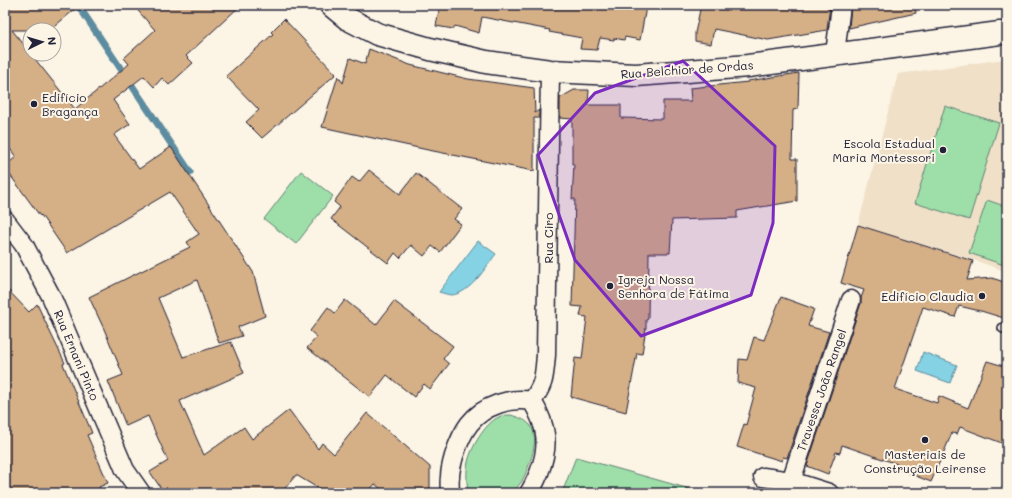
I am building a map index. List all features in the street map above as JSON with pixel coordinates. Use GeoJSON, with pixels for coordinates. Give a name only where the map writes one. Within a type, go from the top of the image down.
{"type":"FeatureCollection","features":[{"type":"Feature","properties":{"kind":"street","name":"Rua Belchior de Ordas"},"geometry":{"type":"LineString","coordinates":[[330,5],[348,19],[377,34],[430,49],[486,62],[550,71],[636,75],[748,66],[1007,33]]}},
{"type":"Feature","properties":{"kind":"street"},"geometry":{"type":"LineString","coordinates":[[835,54],[841,5]]}},
{"type":"Feature","properties":{"kind":"street","name":"Rua Ciro"},"geometry":{"type":"LineString","coordinates":[[532,401],[539,391],[543,380],[546,355],[550,71]]}},
{"type":"Feature","properties":{"kind":"street","name":"Rua Ernani Pinto"},"geometry":{"type":"LineString","coordinates":[[5,220],[24,245],[52,296],[125,470],[141,493]]}},
{"type":"Feature","properties":{"kind":"street","name":"Travessa João Rangel"},"geometry":{"type":"LineString","coordinates":[[791,481],[851,300]]}},
{"type":"Feature","properties":{"kind":"street"},"geometry":{"type":"LineString","coordinates":[[450,493],[450,478],[458,443],[466,428],[475,417],[495,405],[509,400],[532,401],[544,428],[546,449],[544,461],[529,493]]}},
{"type":"Feature","properties":{"kind":"street"},"geometry":{"type":"LineString","coordinates":[[763,477],[791,481],[829,493]]}},
{"type":"Feature","properties":{"kind":"highlighted area"},"geometry":{"type":"Polygon","coordinates":[[[683,61],[775,146],[773,223],[751,295],[641,336],[575,260],[538,155],[595,93],[683,61]]]}},
{"type":"Feature","properties":{"kind":"shaded area","name":"Escola Estadual Maria Montessori"},"geometry":{"type":"Polygon","coordinates":[[[1007,59],[1007,272],[974,260],[858,225],[898,74],[1007,59]]]}},
{"type":"Feature","properties":{"kind":"green space"},"geometry":{"type":"Polygon","coordinates":[[[945,106],[999,123],[969,220],[915,203],[945,106]]]}},
{"type":"Feature","properties":{"kind":"green space"},"geometry":{"type":"Polygon","coordinates":[[[301,171],[333,196],[296,244],[264,219],[301,171]]]}},
{"type":"Feature","properties":{"kind":"green space"},"geometry":{"type":"Polygon","coordinates":[[[987,200],[1007,207],[1007,266],[969,253],[987,200]]]}},
{"type":"Feature","properties":{"kind":"green space"},"geometry":{"type":"Polygon","coordinates":[[[511,415],[526,421],[533,431],[534,437],[531,461],[522,481],[512,493],[468,493],[467,466],[475,443],[479,436],[494,420],[502,416],[511,415]]]}},
{"type":"Feature","properties":{"kind":"green space"},"geometry":{"type":"Polygon","coordinates":[[[576,457],[704,493],[562,493],[576,457]]]}},
{"type":"Feature","properties":{"kind":"water"},"geometry":{"type":"Polygon","coordinates":[[[478,241],[496,254],[482,273],[471,285],[459,293],[450,295],[439,292],[478,241]]]}},
{"type":"Feature","properties":{"kind":"water"},"geometry":{"type":"Polygon","coordinates":[[[923,352],[957,365],[950,383],[917,371],[923,352]]]}},
{"type":"Feature","properties":{"kind":"building"},"geometry":{"type":"Polygon","coordinates":[[[5,5],[80,5],[60,22],[22,22],[22,30],[12,30],[22,42],[22,62],[37,62],[75,109],[129,64],[124,58],[155,30],[133,5],[241,5],[186,56],[193,63],[169,85],[162,78],[154,87],[144,76],[113,100],[130,124],[114,135],[139,169],[171,147],[253,272],[265,316],[238,327],[242,336],[219,343],[197,280],[158,298],[183,357],[231,342],[244,373],[180,401],[204,455],[244,427],[252,439],[289,410],[318,449],[322,443],[334,454],[367,413],[430,467],[430,493],[386,493],[375,484],[367,493],[326,493],[296,475],[281,493],[164,493],[150,472],[168,461],[148,416],[126,426],[108,381],[123,375],[89,297],[190,247],[187,242],[199,234],[170,192],[67,253],[41,215],[40,216],[5,168],[5,166],[16,157],[5,142],[5,5]]]}},
{"type":"Feature","properties":{"kind":"building"},"geometry":{"type":"Polygon","coordinates":[[[440,5],[645,5],[646,7],[640,40],[625,37],[624,40],[600,38],[597,50],[580,49],[582,38],[549,32],[550,30],[482,17],[479,33],[455,26],[453,29],[436,26],[440,5]]]}},
{"type":"Feature","properties":{"kind":"building"},"geometry":{"type":"Polygon","coordinates":[[[701,5],[830,5],[827,30],[768,40],[714,29],[711,44],[695,41],[695,33],[701,5]]]}},
{"type":"Feature","properties":{"kind":"building"},"geometry":{"type":"Polygon","coordinates":[[[851,5],[915,5],[916,13],[849,28],[851,5]]]}},
{"type":"Feature","properties":{"kind":"building"},"geometry":{"type":"Polygon","coordinates":[[[284,19],[336,74],[262,138],[246,122],[259,110],[226,76],[273,34],[271,32],[284,19]]]}},
{"type":"Feature","properties":{"kind":"building"},"geometry":{"type":"Polygon","coordinates":[[[369,49],[410,65],[468,79],[534,88],[535,113],[539,110],[539,118],[534,118],[534,171],[322,127],[338,76],[343,83],[350,58],[365,64],[369,49]]]}},
{"type":"Feature","properties":{"kind":"building"},"geometry":{"type":"Polygon","coordinates":[[[799,73],[798,109],[793,110],[792,159],[797,159],[797,201],[737,211],[737,218],[672,220],[670,253],[649,253],[648,319],[646,320],[642,354],[637,353],[626,412],[571,397],[575,358],[582,359],[587,317],[580,316],[582,307],[572,306],[575,199],[572,199],[574,164],[572,164],[572,119],[560,118],[560,98],[574,90],[589,90],[588,105],[621,105],[621,118],[663,119],[663,101],[691,101],[690,88],[748,82],[799,73]]]}},
{"type":"Feature","properties":{"kind":"building"},"geometry":{"type":"Polygon","coordinates":[[[369,170],[400,194],[416,173],[462,209],[454,219],[461,224],[440,252],[432,246],[424,256],[411,245],[400,258],[395,253],[388,263],[331,219],[340,207],[334,202],[352,177],[359,182],[369,170]]]}},
{"type":"Feature","properties":{"kind":"building"},"geometry":{"type":"Polygon","coordinates":[[[858,225],[973,261],[967,280],[992,278],[1007,283],[1007,319],[959,306],[955,317],[923,307],[895,389],[937,403],[939,396],[968,408],[987,361],[1007,367],[1007,445],[960,427],[957,434],[952,433],[931,482],[896,468],[897,464],[842,445],[840,453],[836,452],[828,474],[807,466],[864,290],[841,283],[858,225]]]}},
{"type":"Feature","properties":{"kind":"building"},"geometry":{"type":"Polygon","coordinates":[[[5,287],[29,312],[37,304],[65,363],[63,364],[92,433],[87,435],[108,483],[99,487],[102,493],[5,493],[5,287]]]}},
{"type":"Feature","properties":{"kind":"building"},"geometry":{"type":"Polygon","coordinates":[[[781,297],[814,309],[808,326],[829,332],[787,458],[783,457],[782,461],[737,447],[744,424],[746,425],[756,388],[738,383],[739,359],[747,360],[754,337],[764,340],[781,297]]]}},
{"type":"Feature","properties":{"kind":"building"},"geometry":{"type":"Polygon","coordinates":[[[345,300],[376,325],[394,301],[453,346],[443,359],[449,364],[430,389],[424,384],[414,397],[387,375],[370,397],[307,348],[317,337],[310,331],[328,307],[335,313],[345,300]]]}},
{"type":"Feature","properties":{"kind":"waterway"},"geometry":{"type":"LineString","coordinates":[[78,5],[190,172]]}},
{"type":"Feature","properties":{"kind":"place","name":"Edifício Bragança"},"geometry":{"type":"Point","coordinates":[34,104]}},
{"type":"Feature","properties":{"kind":"place","name":"Escola Estadual Maria Montessori"},"geometry":{"type":"Point","coordinates":[943,150]}},
{"type":"Feature","properties":{"kind":"place","name":"Igreja Nossa Senhora de Fátima"},"geometry":{"type":"Point","coordinates":[610,286]}},
{"type":"Feature","properties":{"kind":"place","name":"Edifício Claudia"},"geometry":{"type":"Point","coordinates":[982,296]}},
{"type":"Feature","properties":{"kind":"place","name":"Masteriais de Construção Leirense"},"geometry":{"type":"Point","coordinates":[925,440]}}]}
